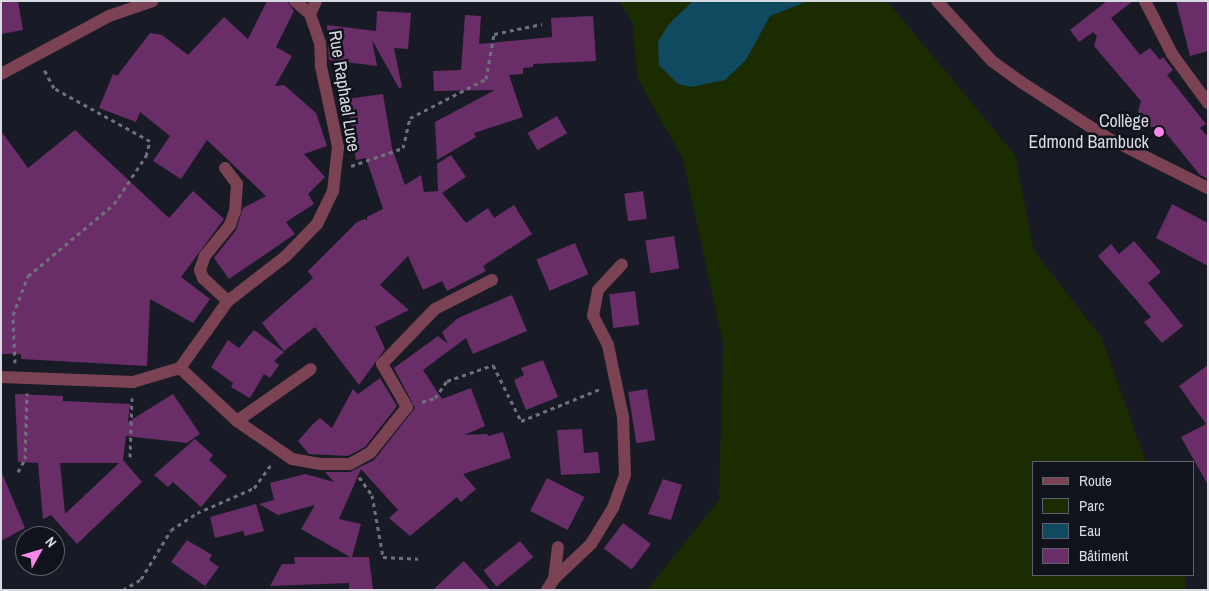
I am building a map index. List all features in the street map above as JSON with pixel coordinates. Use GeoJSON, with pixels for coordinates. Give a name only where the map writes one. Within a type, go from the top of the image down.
{"type":"FeatureCollection","features":[{"type":"Feature","properties":{"kind":"street"},"geometry":{"type":"LineString","coordinates":[[1,74],[109,16],[153,1]]}},
{"type":"Feature","properties":{"kind":"street"},"geometry":{"type":"LineString","coordinates":[[295,1],[310,14]]}},
{"type":"Feature","properties":{"kind":"street","name":"Rue Raphael Luce"},"geometry":{"type":"LineString","coordinates":[[180,368],[228,301],[286,256],[317,224],[333,191],[338,170],[338,146],[321,66],[320,43],[310,14],[316,1]]}},
{"type":"Feature","properties":{"kind":"street"},"geometry":{"type":"LineString","coordinates":[[937,1],[992,61],[1021,82],[1106,137],[1208,188]]}},
{"type":"Feature","properties":{"kind":"street"},"geometry":{"type":"LineString","coordinates":[[1145,1],[1172,54],[1208,103]]}},
{"type":"Feature","properties":{"kind":"street"},"geometry":{"type":"LineString","coordinates":[[224,168],[237,184],[236,211],[230,225],[205,256],[200,270],[203,278],[228,301]]}},
{"type":"Feature","properties":{"kind":"street"},"geometry":{"type":"LineString","coordinates":[[547,590],[554,579],[591,544],[613,508],[625,475],[624,417],[617,382],[608,346],[593,316],[598,290],[622,264]]}},
{"type":"Feature","properties":{"kind":"street"},"geometry":{"type":"LineString","coordinates":[[1,377],[133,382],[180,368],[237,421],[280,452],[303,462],[350,464],[370,453],[407,406],[382,364],[435,309],[492,280]]}},
{"type":"Feature","properties":{"kind":"street"},"geometry":{"type":"LineString","coordinates":[[237,421],[311,369]]}},
{"type":"Feature","properties":{"kind":"street"},"geometry":{"type":"LineString","coordinates":[[554,579],[558,546]]}},
{"type":"Feature","properties":{"kind":"path"},"geometry":{"type":"LineString","coordinates":[[338,170],[404,148],[410,118],[486,79],[494,34],[542,24]]}},
{"type":"Feature","properties":{"kind":"path"},"geometry":{"type":"LineString","coordinates":[[18,472],[25,458],[21,377],[13,315],[28,276],[114,204],[146,156],[150,141],[54,88],[36,55]]}},
{"type":"Feature","properties":{"kind":"path"},"geometry":{"type":"LineString","coordinates":[[407,406],[435,398],[447,381],[493,365],[522,422],[617,382]]}},
{"type":"Feature","properties":{"kind":"path"},"geometry":{"type":"LineString","coordinates":[[130,457],[133,382]]}},
{"type":"Feature","properties":{"kind":"path"},"geometry":{"type":"LineString","coordinates":[[123,590],[141,578],[171,530],[197,513],[254,488],[280,452]]}},
{"type":"Feature","properties":{"kind":"path"},"geometry":{"type":"LineString","coordinates":[[350,464],[372,494],[383,557],[418,558]]}},
{"type":"Feature","properties":{"kind":"green space"},"geometry":{"type":"Polygon","coordinates":[[[619,1],[693,1],[669,24],[709,82],[725,80],[746,60],[770,16],[785,8],[808,1],[887,1],[1015,155],[1034,251],[1101,337],[1146,461],[1032,461],[1032,576],[1186,576],[1185,590],[647,590],[719,500],[723,343],[683,159],[638,79],[632,21],[619,1]]]}},
{"type":"Feature","properties":{"kind":"water"},"geometry":{"type":"Polygon","coordinates":[[[693,1],[808,1],[770,16],[746,60],[725,80],[691,87],[678,84],[659,65],[658,42],[669,24],[693,1]]]}},
{"type":"Feature","properties":{"kind":"building"},"geometry":{"type":"Polygon","coordinates":[[[1,1],[18,1],[23,30],[1,34],[1,1]]]}},
{"type":"Feature","properties":{"kind":"building"},"geometry":{"type":"Polygon","coordinates":[[[267,1],[287,1],[294,11],[276,47],[292,56],[275,86],[284,85],[316,113],[327,146],[304,154],[325,177],[308,194],[314,204],[286,222],[295,234],[229,279],[214,258],[236,230],[243,208],[266,196],[207,140],[181,179],[153,161],[170,136],[140,112],[136,122],[99,108],[113,74],[117,76],[150,33],[162,35],[188,55],[224,17],[248,39],[267,1]]]}},
{"type":"Feature","properties":{"kind":"building"},"geometry":{"type":"Polygon","coordinates":[[[1107,1],[1133,1],[1111,18],[1140,55],[1150,48],[1160,60],[1163,57],[1173,70],[1167,75],[1206,124],[1200,128],[1208,137],[1208,179],[1200,175],[1161,127],[1151,127],[1138,111],[1141,101],[1094,46],[1097,36],[1093,32],[1079,42],[1070,30],[1107,1]]]}},
{"type":"Feature","properties":{"kind":"building"},"geometry":{"type":"Polygon","coordinates":[[[1176,1],[1208,1],[1208,51],[1190,56],[1176,1]]]}},
{"type":"Feature","properties":{"kind":"building"},"geometry":{"type":"Polygon","coordinates":[[[377,11],[411,13],[408,49],[394,48],[402,87],[399,88],[372,40],[377,66],[329,60],[327,25],[376,31],[377,11]]]}},
{"type":"Feature","properties":{"kind":"building"},"geometry":{"type":"Polygon","coordinates":[[[465,15],[481,16],[479,44],[552,37],[551,18],[593,16],[596,61],[533,64],[533,67],[523,68],[523,74],[509,75],[523,117],[474,133],[476,137],[437,160],[435,122],[495,90],[434,91],[433,71],[461,70],[465,15]]]}},
{"type":"Feature","properties":{"kind":"building"},"geometry":{"type":"Polygon","coordinates":[[[383,94],[392,148],[405,185],[421,175],[424,192],[438,191],[437,164],[451,155],[466,177],[442,193],[466,223],[488,208],[494,218],[514,205],[532,234],[483,266],[486,271],[447,291],[442,281],[423,290],[408,256],[380,285],[409,310],[375,327],[385,349],[359,385],[315,327],[284,351],[262,323],[313,278],[308,271],[357,222],[365,219],[367,221],[367,217],[383,209],[366,158],[356,160],[347,99],[383,94]]]}},
{"type":"Feature","properties":{"kind":"building"},"geometry":{"type":"Polygon","coordinates":[[[557,116],[567,133],[538,150],[528,133],[557,116]]]}},
{"type":"Feature","properties":{"kind":"building"},"geometry":{"type":"Polygon","coordinates":[[[75,130],[169,218],[193,191],[224,219],[181,277],[210,299],[193,323],[150,299],[147,366],[21,359],[21,354],[1,354],[1,131],[28,168],[75,130]]]}},
{"type":"Feature","properties":{"kind":"building"},"geometry":{"type":"Polygon","coordinates":[[[643,191],[647,219],[628,221],[624,194],[643,191]]]}},
{"type":"Feature","properties":{"kind":"building"},"geometry":{"type":"Polygon","coordinates":[[[1172,204],[1208,223],[1208,266],[1156,238],[1172,204]]]}},
{"type":"Feature","properties":{"kind":"building"},"geometry":{"type":"Polygon","coordinates":[[[674,236],[679,269],[651,273],[645,241],[674,236]]]}},
{"type":"Feature","properties":{"kind":"building"},"geometry":{"type":"Polygon","coordinates":[[[1134,241],[1161,272],[1148,283],[1183,326],[1162,343],[1144,322],[1151,317],[1098,256],[1111,244],[1119,254],[1134,241]]]}},
{"type":"Feature","properties":{"kind":"building"},"geometry":{"type":"Polygon","coordinates":[[[575,243],[588,274],[550,291],[536,259],[575,243]]]}},
{"type":"Feature","properties":{"kind":"building"},"geometry":{"type":"Polygon","coordinates":[[[635,291],[639,325],[613,328],[609,294],[635,291]]]}},
{"type":"Feature","properties":{"kind":"building"},"geometry":{"type":"Polygon","coordinates":[[[512,295],[527,331],[473,354],[466,338],[423,370],[442,399],[471,388],[485,426],[464,435],[487,434],[488,436],[503,432],[511,458],[463,474],[476,489],[461,502],[457,497],[410,536],[389,518],[398,510],[361,469],[339,519],[361,524],[352,557],[369,557],[373,590],[349,590],[349,583],[270,586],[282,564],[295,564],[294,557],[350,557],[301,529],[315,505],[278,515],[259,504],[274,500],[270,483],[305,474],[334,482],[325,472],[350,472],[374,460],[415,408],[394,368],[438,336],[448,344],[442,332],[458,318],[512,295]]]}},
{"type":"Feature","properties":{"kind":"building"},"geometry":{"type":"Polygon","coordinates":[[[254,330],[284,352],[274,361],[279,365],[270,378],[264,374],[250,398],[231,387],[233,383],[211,367],[228,340],[239,348],[254,330]]]}},
{"type":"Feature","properties":{"kind":"building"},"geometry":{"type":"Polygon","coordinates":[[[543,360],[558,397],[526,410],[514,380],[524,375],[521,368],[543,360]]]}},
{"type":"Feature","properties":{"kind":"building"},"geometry":{"type":"Polygon","coordinates":[[[1208,365],[1208,485],[1181,437],[1206,424],[1179,386],[1208,365]]]}},
{"type":"Feature","properties":{"kind":"building"},"geometry":{"type":"Polygon","coordinates":[[[380,378],[397,406],[365,447],[348,456],[309,454],[298,441],[313,424],[320,418],[332,428],[353,389],[358,394],[380,378]]]}},
{"type":"Feature","properties":{"kind":"building"},"geometry":{"type":"Polygon","coordinates":[[[647,389],[655,440],[636,443],[628,392],[647,389]]]}},
{"type":"Feature","properties":{"kind":"building"},"geometry":{"type":"Polygon","coordinates":[[[15,394],[63,396],[63,401],[130,404],[128,422],[173,394],[200,434],[187,443],[126,436],[123,460],[142,482],[77,544],[65,531],[65,526],[61,526],[51,515],[43,519],[38,463],[18,462],[15,394]],[[60,463],[65,514],[119,463],[60,463]]]}},
{"type":"Feature","properties":{"kind":"building"},"geometry":{"type":"Polygon","coordinates":[[[582,429],[584,453],[598,452],[600,473],[561,475],[557,430],[582,429]]]}},
{"type":"Feature","properties":{"kind":"building"},"geometry":{"type":"Polygon","coordinates":[[[195,439],[213,455],[209,460],[227,476],[201,507],[173,482],[168,487],[154,475],[195,439]]]}},
{"type":"Feature","properties":{"kind":"building"},"geometry":{"type":"Polygon","coordinates":[[[1,471],[24,526],[15,526],[15,533],[1,541],[1,471]]]}},
{"type":"Feature","properties":{"kind":"building"},"geometry":{"type":"Polygon","coordinates":[[[547,478],[584,497],[568,530],[530,511],[547,478]]]}},
{"type":"Feature","properties":{"kind":"building"},"geometry":{"type":"Polygon","coordinates":[[[663,479],[682,485],[671,520],[648,514],[663,479]]]}},
{"type":"Feature","properties":{"kind":"building"},"geometry":{"type":"Polygon","coordinates":[[[256,504],[264,531],[245,536],[243,531],[215,538],[210,517],[256,504]]]}},
{"type":"Feature","properties":{"kind":"building"},"geometry":{"type":"Polygon","coordinates":[[[623,523],[651,544],[632,570],[604,549],[623,523]]]}},
{"type":"Feature","properties":{"kind":"building"},"geometry":{"type":"Polygon","coordinates":[[[187,540],[212,555],[209,560],[219,567],[205,586],[171,562],[187,540]]]}},
{"type":"Feature","properties":{"kind":"building"},"geometry":{"type":"Polygon","coordinates":[[[520,541],[533,557],[497,587],[483,571],[520,541]]]}},
{"type":"Feature","properties":{"kind":"building"},"geometry":{"type":"Polygon","coordinates":[[[464,561],[490,590],[433,590],[454,570],[464,561]]]}},
{"type":"Feature","properties":{"kind":"place","name":"Collège Edmond Bambuck"},"geometry":{"type":"Point","coordinates":[1159,132]}}]}
